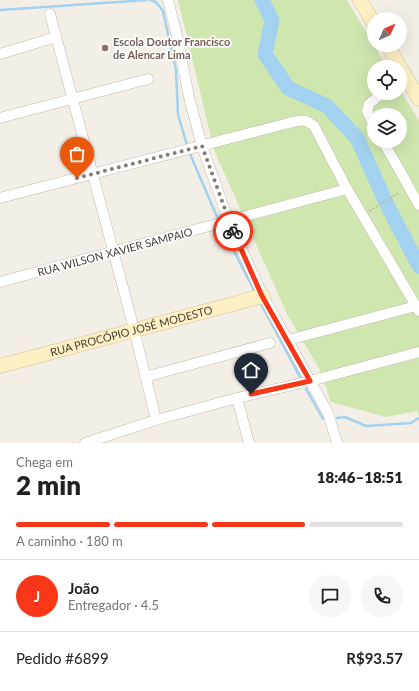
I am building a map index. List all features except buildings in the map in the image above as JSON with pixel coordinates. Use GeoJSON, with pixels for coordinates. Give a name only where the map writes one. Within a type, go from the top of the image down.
{"type":"FeatureCollection","features":[{"type":"Feature","properties":{"kind":"street"},"geometry":{"type":"LineString","coordinates":[[168,0],[178,36],[189,97],[202,146],[229,222],[262,296],[328,413],[333,442]]}},
{"type":"Feature","properties":{"kind":"street"},"geometry":{"type":"LineString","coordinates":[[360,0],[367,12]]}},
{"type":"Feature","properties":{"kind":"street"},"geometry":{"type":"LineString","coordinates":[[50,14],[114,252],[156,420]]}},
{"type":"Feature","properties":{"kind":"street"},"geometry":{"type":"LineString","coordinates":[[0,54],[56,37]]}},
{"type":"Feature","properties":{"kind":"street"},"geometry":{"type":"LineString","coordinates":[[0,118],[148,79]]}},
{"type":"Feature","properties":{"kind":"street"},"geometry":{"type":"LineString","coordinates":[[407,81],[419,99]]}},
{"type":"Feature","properties":{"kind":"street"},"geometry":{"type":"LineString","coordinates":[[368,108],[369,104],[374,100]]}},
{"type":"Feature","properties":{"kind":"street"},"geometry":{"type":"LineString","coordinates":[[0,198],[285,124],[302,120],[308,121],[314,126],[347,189],[418,308],[288,340]]}},
{"type":"Feature","properties":{"kind":"street"},"geometry":{"type":"LineString","coordinates":[[386,148],[419,205]]}},
{"type":"Feature","properties":{"kind":"street","name":"RUA WILSON XAVIER SAMPAIO"},"geometry":{"type":"LineString","coordinates":[[0,282],[229,222],[347,189]]}},
{"type":"Feature","properties":{"kind":"street","name":"RUA PROCÓPIO JOSÉ MODESTO"},"geometry":{"type":"LineString","coordinates":[[0,366],[262,296]]}},
{"type":"Feature","properties":{"kind":"street"},"geometry":{"type":"LineString","coordinates":[[145,377],[270,343]]}},
{"type":"Feature","properties":{"kind":"street"},"geometry":{"type":"LineString","coordinates":[[85,443],[156,420],[419,352]]}},
{"type":"Feature","properties":{"kind":"street"},"geometry":{"type":"LineString","coordinates":[[237,398],[249,443]]}},
{"type":"Feature","properties":{"kind":"path"},"geometry":{"type":"LineString","coordinates":[[377,206],[395,195]]}},
{"type":"Feature","properties":{"kind":"green space"},"geometry":{"type":"Polygon","coordinates":[[[178,0],[347,0],[367,34],[367,52],[378,52],[383,60],[367,60],[367,100],[407,100],[419,121],[419,417],[417,411],[386,417],[331,402],[320,370],[287,314],[214,150],[178,0]]]}},
{"type":"Feature","properties":{"kind":"waterway"},"geometry":{"type":"LineString","coordinates":[[0,10],[147,0]]}},
{"type":"Feature","properties":{"kind":"waterway"},"geometry":{"type":"LineString","coordinates":[[150,0],[156,2],[163,11],[176,70],[178,115],[187,145]]}},
{"type":"Feature","properties":{"kind":"waterway"},"geometry":{"type":"LineString","coordinates":[[262,0],[272,20],[265,54],[288,88],[327,106],[357,138],[388,207],[419,266]]}},
{"type":"Feature","properties":{"kind":"waterway"},"geometry":{"type":"LineString","coordinates":[[190,154],[218,219]]}},
{"type":"Feature","properties":{"kind":"waterway"},"geometry":{"type":"LineString","coordinates":[[224,232],[255,292]]}},
{"type":"Feature","properties":{"kind":"waterway"},"geometry":{"type":"LineString","coordinates":[[260,302],[301,379]]}},
{"type":"Feature","properties":{"kind":"waterway"},"geometry":{"type":"LineString","coordinates":[[306,389],[323,419]]}},
{"type":"Feature","properties":{"kind":"waterway"},"geometry":{"type":"LineString","coordinates":[[337,418],[345,417],[366,426],[411,423],[419,418]]}},
{"type":"Feature","properties":{"kind":"way so far"},"geometry":{"type":"LineString","coordinates":[[77,178],[202,146],[233,231]]}},
{"type":"Feature","properties":{"kind":"place","name":"Escola Doutor Francisco de Alencar Lima"},"geometry":{"type":"Point","coordinates":[105,48]}},
{"type":"Feature","properties":{"kind":"route"},"geometry":{"type":"LineString","coordinates":[[233,231],[262,296],[310,381],[251,394]]}}]}
